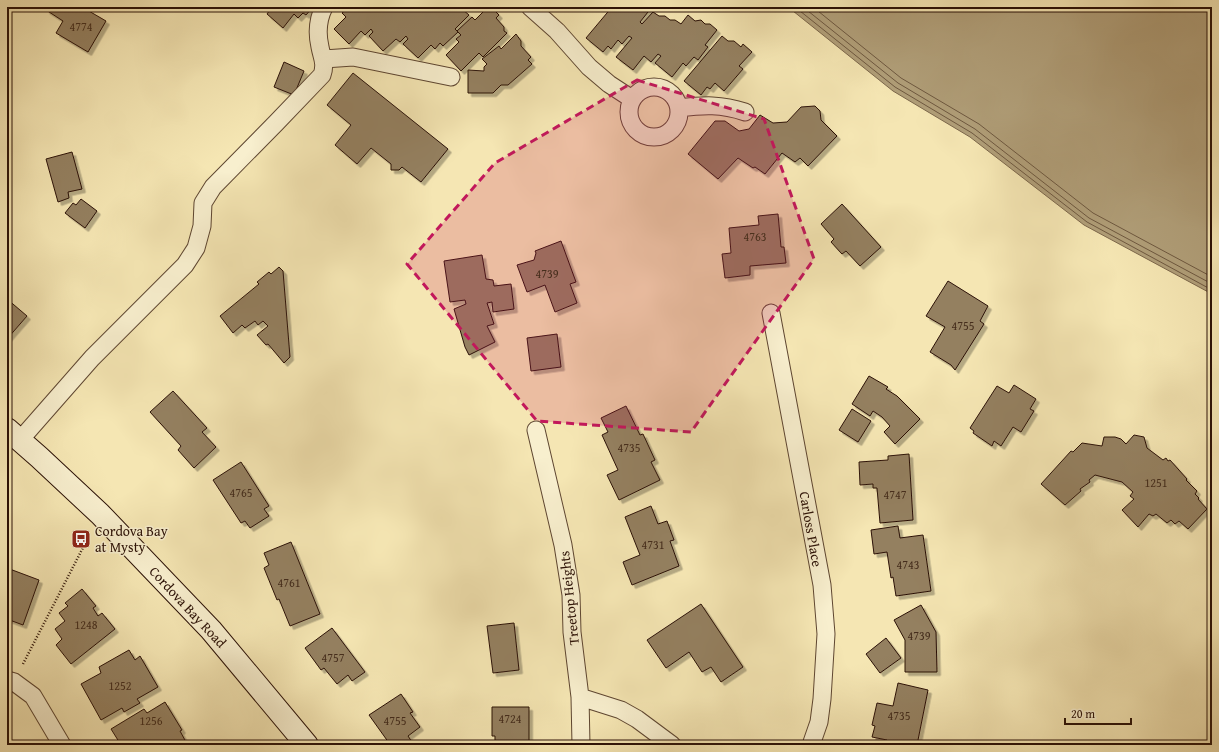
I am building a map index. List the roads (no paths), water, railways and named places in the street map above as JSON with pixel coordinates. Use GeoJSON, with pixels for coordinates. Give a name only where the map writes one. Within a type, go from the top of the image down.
{"type":"FeatureCollection","features":[{"type":"Feature","properties":{"kind":"main road","name":"Cordova Bay Road"},"geometry":{"type":"LineString","coordinates":[[13,435],[100,514],[211,630],[307,745]]}},
{"type":"Feature","properties":{"kind":"street"},"geometry":{"type":"LineString","coordinates":[[13,435],[185,265],[196,248],[202,226],[203,203],[213,187],[322,75],[324,59],[319,39],[319,23],[324,7]]}},
{"type":"Feature","properties":{"kind":"street"},"geometry":{"type":"LineString","coordinates":[[530,7],[557,31],[589,67],[609,84],[632,99]]}},
{"type":"Feature","properties":{"kind":"street"},"geometry":{"type":"LineString","coordinates":[[324,59],[353,57],[451,77]]}},
{"type":"Feature","properties":{"kind":"street"},"geometry":{"type":"LineString","coordinates":[[645,88],[662,88],[670,93],[676,100],[679,108],[679,116],[676,125],[665,136],[657,138],[649,138],[635,130],[628,115],[629,106],[632,99],[638,92],[645,88]]}},
{"type":"Feature","properties":{"kind":"street"},"geometry":{"type":"LineString","coordinates":[[679,108],[704,105],[730,107],[745,112]]}},
{"type":"Feature","properties":{"kind":"street","name":"Carloss Place"},"geometry":{"type":"LineString","coordinates":[[771,313],[822,585],[826,634],[822,699],[819,722],[811,745]]}},
{"type":"Feature","properties":{"kind":"street","name":"Treetop Heights"},"geometry":{"type":"LineString","coordinates":[[536,430],[568,570],[571,594],[572,632],[580,697],[581,745]]}},
{"type":"Feature","properties":{"kind":"street"},"geometry":{"type":"LineString","coordinates":[[10,681],[33,696],[62,745]]}},
{"type":"Feature","properties":{"kind":"street"},"geometry":{"type":"LineString","coordinates":[[580,697],[621,710],[637,719],[672,745]]}},
{"type":"Feature","properties":{"kind":"water"},"geometry":{"type":"Polygon","coordinates":[[[788,7],[1212,7],[1212,294],[1084,225],[970,137],[893,91],[788,7]]]}},
{"type":"Feature","properties":{"kind":"place","name":"Cordova Bay at Mysty"},"geometry":{"type":"Point","coordinates":[81,539]}}]}
